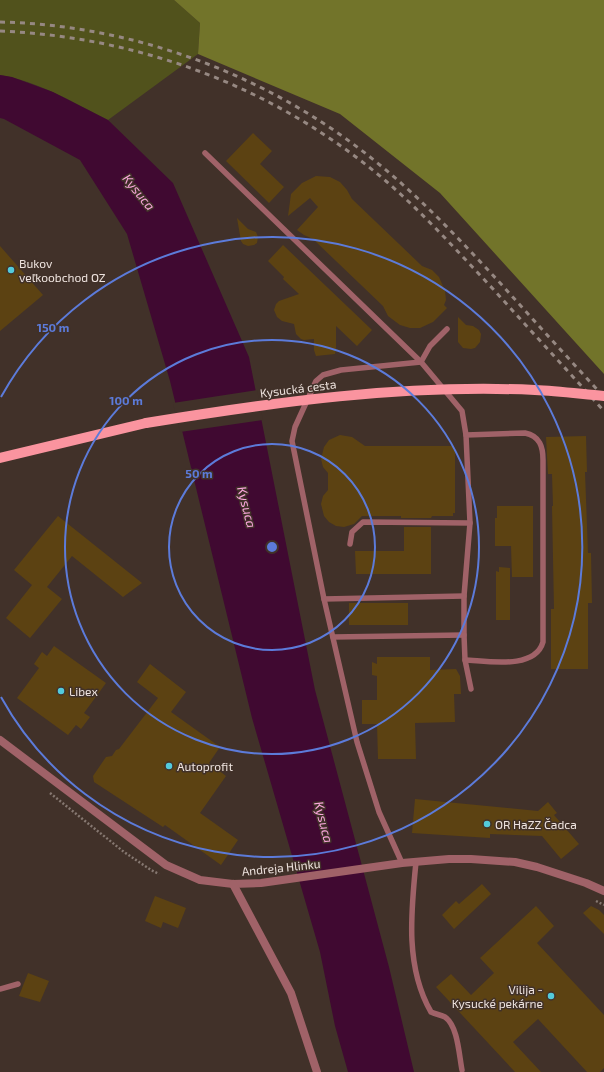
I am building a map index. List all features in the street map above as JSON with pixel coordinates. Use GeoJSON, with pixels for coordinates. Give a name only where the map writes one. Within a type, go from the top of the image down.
{"type":"FeatureCollection","features":[{"type":"Feature","properties":{"kind":"main road","name":"Kysucká cesta"},"geometry":{"type":"LineString","coordinates":[[0,458],[146,424],[286,402],[404,391],[470,389],[535,390],[604,396]]}},
{"type":"Feature","properties":{"kind":"street","name":"Andreja Hlinku"},"geometry":{"type":"LineString","coordinates":[[0,740],[166,866],[200,880],[233,884],[261,883],[402,863],[449,859],[471,859],[515,862],[556,873],[604,891]]}},
{"type":"Feature","properties":{"kind":"street"},"geometry":{"type":"LineString","coordinates":[[233,884],[291,993],[316,1072]]}},
{"type":"Feature","properties":{"kind":"lane"},"geometry":{"type":"LineString","coordinates":[[204,152],[421,362],[462,411],[466,435],[470,523],[464,596],[464,635],[466,660],[471,689]]}},
{"type":"Feature","properties":{"kind":"lane"},"geometry":{"type":"LineString","coordinates":[[421,362],[430,346],[448,329]]}},
{"type":"Feature","properties":{"kind":"lane"},"geometry":{"type":"LineString","coordinates":[[402,863],[380,812],[357,742],[324,599],[292,441],[294,427],[316,381],[323,375],[341,370],[421,362]]}},
{"type":"Feature","properties":{"kind":"lane"},"geometry":{"type":"LineString","coordinates":[[466,435],[532,434],[540,443],[543,454],[543,642],[541,648],[532,656],[515,662],[466,660]]}},
{"type":"Feature","properties":{"kind":"lane"},"geometry":{"type":"LineString","coordinates":[[350,544],[352,532],[363,522],[470,523]]}},
{"type":"Feature","properties":{"kind":"lane"},"geometry":{"type":"LineString","coordinates":[[324,599],[464,596]]}},
{"type":"Feature","properties":{"kind":"lane"},"geometry":{"type":"LineString","coordinates":[[333,637],[464,635]]}},
{"type":"Feature","properties":{"kind":"lane"},"geometry":{"type":"LineString","coordinates":[[416,862],[413,893],[411,950],[423,997],[430,1012],[443,1016],[449,1020],[454,1028],[462,1070]]}},
{"type":"Feature","properties":{"kind":"lane"},"geometry":{"type":"LineString","coordinates":[[0,989],[18,984]]}},
{"type":"Feature","properties":{"kind":"path"},"geometry":{"type":"LineString","coordinates":[[50,793],[124,852],[151,870],[159,875],[166,866]]}},
{"type":"Feature","properties":{"kind":"path"},"geometry":{"type":"LineString","coordinates":[[591,899],[604,905]]}},
{"type":"Feature","properties":{"kind":"shaded area"},"geometry":{"type":"Polygon","coordinates":[[[0,0],[174,0],[200,23],[198,54],[108,120],[42,87],[0,75],[0,0]]]}},
{"type":"Feature","properties":{"kind":"shaded area"},"geometry":{"type":"Polygon","coordinates":[[[174,0],[604,0],[604,374],[440,193],[340,114],[198,54],[200,23],[174,0]]]}},
{"type":"Feature","properties":{"kind":"water","name":"Kysuca"},"geometry":{"type":"Polygon","coordinates":[[[0,75],[12,77],[53,92],[108,120],[173,183],[249,357],[315,690],[389,967],[414,1072],[348,1072],[335,1026],[320,952],[252,718],[170,381],[127,234],[80,160],[0,118],[0,75]]]}},
{"type":"Feature","properties":{"kind":"pier"},"geometry":{"type":"Polygon","coordinates":[[[257,390],[263,420],[180,432],[173,403],[257,390]]]}},
{"type":"Feature","properties":{"kind":"building"},"geometry":{"type":"Polygon","coordinates":[[[253,133],[272,151],[260,164],[284,187],[269,203],[226,161],[253,133]]]}},
{"type":"Feature","properties":{"kind":"building"},"geometry":{"type":"Polygon","coordinates":[[[316,176],[330,177],[340,182],[352,199],[422,266],[432,270],[439,277],[445,291],[446,300],[444,305],[447,308],[433,322],[420,328],[410,328],[400,325],[388,316],[383,306],[313,239],[297,230],[318,207],[310,198],[288,216],[291,194],[302,183],[316,176]]]}},
{"type":"Feature","properties":{"kind":"building"},"geometry":{"type":"Polygon","coordinates":[[[237,218],[248,229],[256,232],[258,237],[257,243],[248,246],[243,244],[241,241],[237,218]]]}},
{"type":"Feature","properties":{"kind":"building"},"geometry":{"type":"Polygon","coordinates":[[[283,245],[372,330],[357,346],[336,326],[335,354],[316,356],[314,350],[314,339],[301,339],[296,334],[294,324],[282,321],[277,317],[274,310],[276,304],[279,301],[299,294],[283,279],[284,277],[268,261],[283,245]]]}},
{"type":"Feature","properties":{"kind":"building","name":"Bukov veľkoobchod OZ"},"geometry":{"type":"Polygon","coordinates":[[[0,246],[43,295],[0,331],[0,246]]]}},
{"type":"Feature","properties":{"kind":"building"},"geometry":{"type":"Polygon","coordinates":[[[458,317],[466,325],[473,326],[479,330],[481,334],[480,342],[475,348],[463,348],[458,342],[458,317]]]}},
{"type":"Feature","properties":{"kind":"building"},"geometry":{"type":"Polygon","coordinates":[[[340,435],[352,437],[365,446],[453,446],[453,450],[455,450],[455,513],[453,513],[453,516],[401,518],[401,516],[362,516],[354,524],[344,527],[336,526],[329,522],[324,516],[321,504],[323,496],[328,490],[328,473],[323,467],[321,459],[324,447],[329,440],[340,435]]]}},
{"type":"Feature","properties":{"kind":"building"},"geometry":{"type":"Polygon","coordinates":[[[586,436],[587,472],[585,472],[588,553],[591,553],[592,603],[588,603],[588,669],[551,669],[551,609],[554,609],[553,506],[552,474],[548,474],[546,437],[586,436]]]}},
{"type":"Feature","properties":{"kind":"building"},"geometry":{"type":"Polygon","coordinates":[[[497,506],[533,506],[533,577],[512,577],[511,546],[495,546],[495,518],[497,518],[497,506]]]}},
{"type":"Feature","properties":{"kind":"building"},"geometry":{"type":"Polygon","coordinates":[[[58,516],[142,583],[123,597],[72,556],[47,587],[62,599],[30,638],[6,618],[32,585],[14,570],[58,516]]]}},
{"type":"Feature","properties":{"kind":"building"},"geometry":{"type":"Polygon","coordinates":[[[404,527],[431,527],[431,574],[356,574],[355,551],[404,551],[404,527]]]}},
{"type":"Feature","properties":{"kind":"building"},"geometry":{"type":"Polygon","coordinates":[[[499,567],[510,568],[510,620],[496,620],[496,571],[499,572],[499,567]]]}},
{"type":"Feature","properties":{"kind":"building"},"geometry":{"type":"Polygon","coordinates":[[[349,603],[408,603],[408,625],[349,625],[349,603]]]}},
{"type":"Feature","properties":{"kind":"building","name":"Libex"},"geometry":{"type":"Polygon","coordinates":[[[54,646],[106,683],[84,713],[90,717],[81,729],[76,725],[68,735],[17,698],[39,668],[34,664],[42,652],[47,656],[54,646]]]}},
{"type":"Feature","properties":{"kind":"building"},"geometry":{"type":"Polygon","coordinates":[[[377,657],[430,657],[430,670],[456,669],[460,676],[461,694],[454,694],[455,722],[415,723],[416,759],[378,759],[377,724],[362,724],[362,700],[377,700],[377,676],[372,675],[372,662],[377,664],[377,657]]]}},
{"type":"Feature","properties":{"kind":"building"},"geometry":{"type":"Polygon","coordinates":[[[150,664],[186,692],[171,712],[220,747],[209,763],[226,776],[200,813],[238,840],[221,865],[165,825],[163,827],[94,782],[93,776],[106,757],[112,756],[116,750],[119,749],[158,698],[137,682],[150,664]]]}},
{"type":"Feature","properties":{"kind":"building","name":"OR HaZZ Čadca"},"geometry":{"type":"Polygon","coordinates":[[[415,799],[538,811],[548,802],[557,813],[554,815],[579,844],[561,859],[542,836],[490,834],[490,838],[412,833],[415,799]]]}},
{"type":"Feature","properties":{"kind":"building"},"geometry":{"type":"Polygon","coordinates":[[[482,884],[491,894],[454,929],[442,915],[456,901],[459,904],[482,884]]]}},
{"type":"Feature","properties":{"kind":"building"},"geometry":{"type":"Polygon","coordinates":[[[155,896],[186,908],[178,928],[163,922],[161,928],[145,921],[155,896]]]}},
{"type":"Feature","properties":{"kind":"building"},"geometry":{"type":"Polygon","coordinates":[[[536,906],[554,926],[537,943],[604,1015],[604,1068],[600,1072],[587,1072],[538,1019],[513,1042],[541,1072],[515,1072],[436,987],[451,974],[471,995],[494,973],[480,958],[536,906]]]}},
{"type":"Feature","properties":{"kind":"building"},"geometry":{"type":"Polygon","coordinates":[[[591,906],[599,910],[604,915],[604,934],[583,913],[591,906]]]}},
{"type":"Feature","properties":{"kind":"building"},"geometry":{"type":"Polygon","coordinates":[[[28,973],[49,981],[40,1002],[19,996],[28,973]]]}},
{"type":"Feature","properties":{"kind":"railway"},"geometry":{"type":"LineString","coordinates":[[0,22],[51,25],[101,33],[151,45],[199,61],[246,80],[292,104],[335,131],[375,161],[425,205],[487,269],[604,397]]}},
{"type":"Feature","properties":{"kind":"railway"},"geometry":{"type":"LineString","coordinates":[[0,31],[53,35],[105,44],[156,57],[206,74],[255,95],[301,120],[345,149],[387,182],[415,208],[442,234],[604,411]]}},
{"type":"Feature","properties":{"kind":"place","name":"Bukov veľkoobchod OZ"},"geometry":{"type":"Point","coordinates":[11,270]}},
{"type":"Feature","properties":{"kind":"place","name":"Libex"},"geometry":{"type":"Point","coordinates":[61,691]}},
{"type":"Feature","properties":{"kind":"place","name":"Autoprofit"},"geometry":{"type":"Point","coordinates":[169,766]}},
{"type":"Feature","properties":{"kind":"place","name":"OR HaZZ Čadca"},"geometry":{"type":"Point","coordinates":[487,824]}},
{"type":"Feature","properties":{"kind":"place","name":"Vilija - Kysucké pekárne"},"geometry":{"type":"Point","coordinates":[551,996]}}]}
